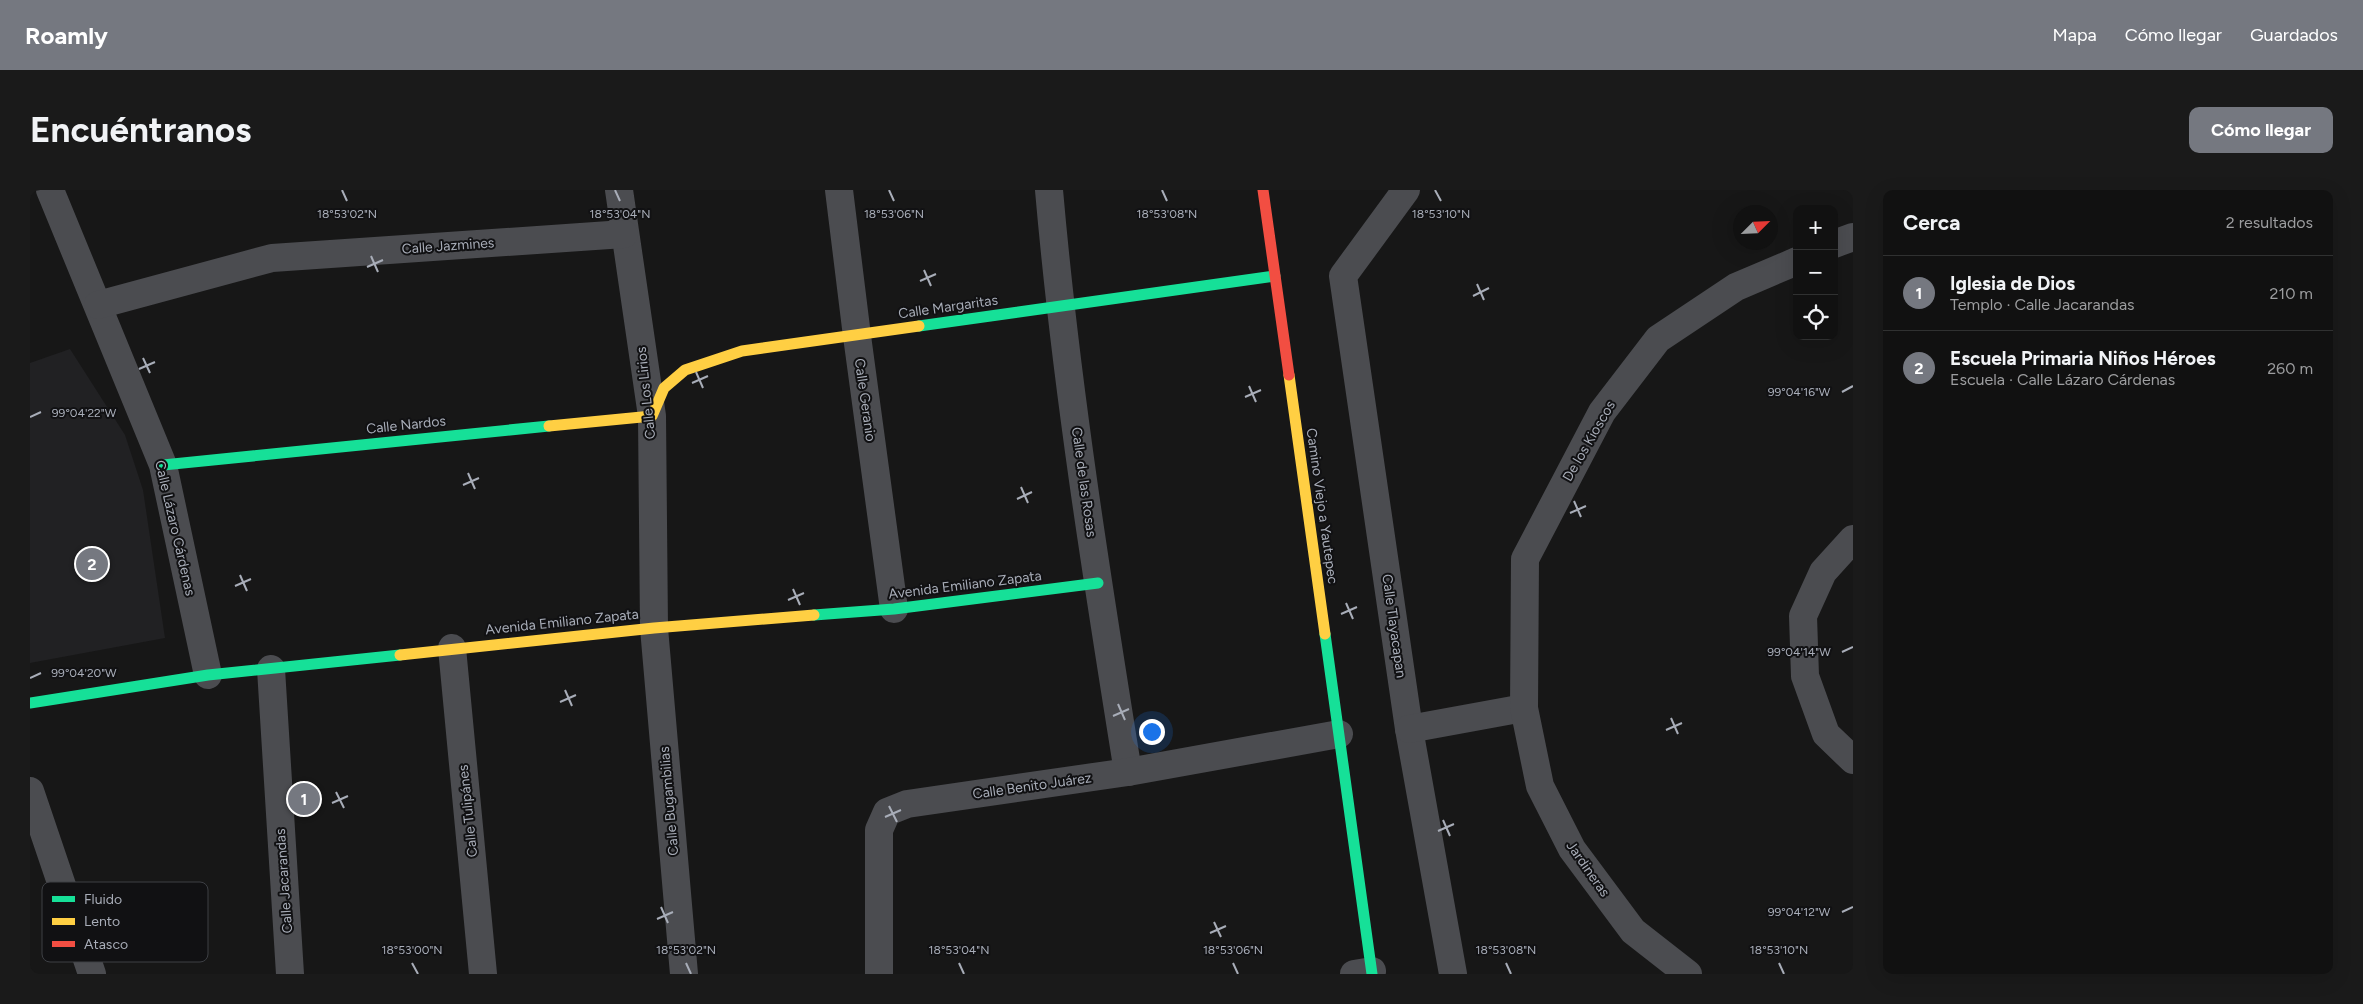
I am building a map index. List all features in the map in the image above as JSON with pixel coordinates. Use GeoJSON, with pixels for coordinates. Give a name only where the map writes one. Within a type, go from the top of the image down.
{"type":"FeatureCollection","features":[{"type":"Feature","properties":{"kind":"street","name":"Calle Lázaro Cárdenas"},"geometry":{"type":"LineString","coordinates":[[50,190],[162,465],[208,675]]}},
{"type":"Feature","properties":{"kind":"street","name":"Calle Los Lirios"},"geometry":{"type":"LineString","coordinates":[[619,190],[652,416],[654,628]]}},
{"type":"Feature","properties":{"kind":"street","name":"Calle Geranio"},"geometry":{"type":"LineString","coordinates":[[839,190],[856,336],[894,609]]}},
{"type":"Feature","properties":{"kind":"street","name":"Calle de las Rosas"},"geometry":{"type":"LineString","coordinates":[[1049,190],[1059,306],[1098,583],[1128,772]]}},
{"type":"Feature","properties":{"kind":"street","name":"Camino Viejo a Yautepec"},"geometry":{"type":"LineString","coordinates":[[1263,190],[1339,734],[1366,973]]}},
{"type":"Feature","properties":{"kind":"street","name":"Calle Tlayacapan"},"geometry":{"type":"LineString","coordinates":[[1406,190],[1343,276],[1409,729],[1453,974]]}},
{"type":"Feature","properties":{"kind":"street","name":"Calle Jazmines"},"geometry":{"type":"LineString","coordinates":[[98,305],[272,258],[624,234]]}},
{"type":"Feature","properties":{"kind":"street"},"geometry":{"type":"LineString","coordinates":[[1838,243],[1853,238]]}},
{"type":"Feature","properties":{"kind":"street","name":"De los Kioscos"},"geometry":{"type":"LineString","coordinates":[[1524,708],[1525,559],[1602,412],[1658,339],[1736,287],[1793,263]]}},
{"type":"Feature","properties":{"kind":"street","name":"Calle Margaritas"},"geometry":{"type":"LineString","coordinates":[[652,416],[664,388],[684,370],[742,351],[1274,276]]}},
{"type":"Feature","properties":{"kind":"street","name":"Calle Nardos"},"geometry":{"type":"LineString","coordinates":[[162,465],[652,416]]}},
{"type":"Feature","properties":{"kind":"street"},"geometry":{"type":"LineString","coordinates":[[1853,539],[1824,572],[1802,616],[1805,676],[1826,734],[1853,760]]}},
{"type":"Feature","properties":{"kind":"street","name":"Avenida Emiliano Zapata"},"geometry":{"type":"LineString","coordinates":[[30,703],[208,675],[654,628],[894,609],[1098,583]]}},
{"type":"Feature","properties":{"kind":"street","name":"Calle Bugambilias"},"geometry":{"type":"LineString","coordinates":[[654,628],[684,974]]}},
{"type":"Feature","properties":{"kind":"street","name":"Calle Tulipánes"},"geometry":{"type":"LineString","coordinates":[[452,648],[483,974]]}},
{"type":"Feature","properties":{"kind":"street","name":"Calle Jacarandas"},"geometry":{"type":"LineString","coordinates":[[271,669],[290,974]]}},
{"type":"Feature","properties":{"kind":"street"},"geometry":{"type":"LineString","coordinates":[[1409,729],[1524,708]]}},
{"type":"Feature","properties":{"kind":"street","name":"Jardineras"},"geometry":{"type":"LineString","coordinates":[[1524,708],[1540,786],[1572,849],[1634,931],[1688,974]]}},
{"type":"Feature","properties":{"kind":"street","name":"Calle Benito Juárez"},"geometry":{"type":"LineString","coordinates":[[879,974],[879,830],[887,812],[907,804],[1128,772],[1339,734]]}},
{"type":"Feature","properties":{"kind":"street"},"geometry":{"type":"LineString","coordinates":[[30,791],[61,882]]}},
{"type":"Feature","properties":{"kind":"street"},"geometry":{"type":"LineString","coordinates":[[88,962],[92,974]]}},
{"type":"Feature","properties":{"kind":"shaded area"},"geometry":{"type":"Polygon","coordinates":[[[70,349],[125,435],[143,490],[165,638],[30,663],[30,363],[70,349]]]}},
{"type":"Feature","properties":{"kind":"traffic: fast"},"geometry":{"type":"LineString","coordinates":[[919,326],[1275,276]]}},
{"type":"Feature","properties":{"kind":"traffic: fast"},"geometry":{"type":"LineString","coordinates":[[163,465],[549,426]]}},
{"type":"Feature","properties":{"kind":"traffic: fast"},"geometry":{"type":"LineString","coordinates":[[814,615],[894,609],[1098,583]]}},
{"type":"Feature","properties":{"kind":"traffic: fast"},"geometry":{"type":"LineString","coordinates":[[1325,634],[1372,974]]}},
{"type":"Feature","properties":{"kind":"traffic: fast"},"geometry":{"type":"LineString","coordinates":[[30,703],[208,675],[400,655]]}},
{"type":"Feature","properties":{"kind":"traffic: slow"},"geometry":{"type":"LineString","coordinates":[[549,426],[652,416],[664,388],[685,370],[742,351],[919,326]]}},
{"type":"Feature","properties":{"kind":"traffic: slow"},"geometry":{"type":"LineString","coordinates":[[1289,375],[1325,634]]}},
{"type":"Feature","properties":{"kind":"traffic: slow"},"geometry":{"type":"LineString","coordinates":[[400,655],[654,628],[814,615]]}},
{"type":"Feature","properties":{"kind":"traffic: jam"},"geometry":{"type":"LineString","coordinates":[[1263,190],[1289,375]]}},
{"type":"Feature","properties":{"kind":"place","name":"Escuela Primaria Niños Héroes"},"geometry":{"type":"Point","coordinates":[92,564]}},
{"type":"Feature","properties":{"kind":"place","name":"Iglesia de Dios"},"geometry":{"type":"Point","coordinates":[304,799]}}]}
